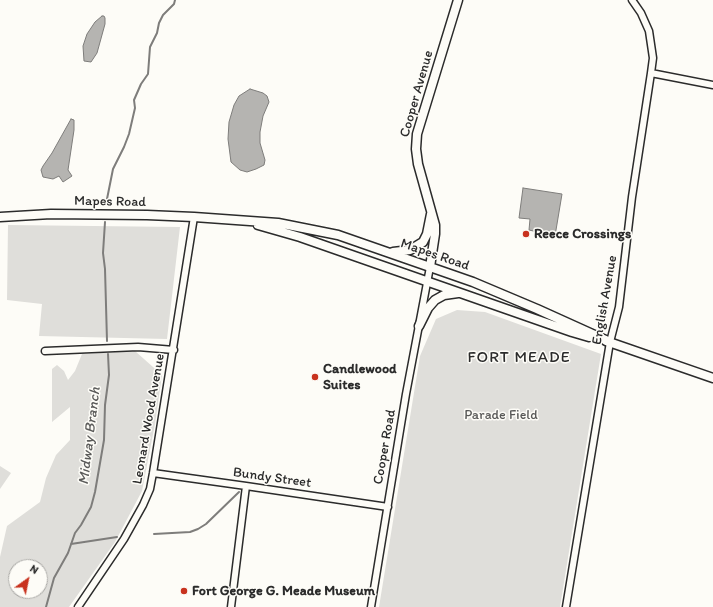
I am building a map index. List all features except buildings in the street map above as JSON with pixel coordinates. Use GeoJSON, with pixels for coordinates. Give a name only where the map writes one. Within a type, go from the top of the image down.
{"type":"FeatureCollection","features":[{"type":"Feature","properties":{"kind":"street","name":"Cooper Avenue"},"geometry":{"type":"LineString","coordinates":[[430,267],[436,234],[435,225],[418,164],[416,149],[418,134],[458,0]]}},
{"type":"Feature","properties":{"kind":"street","name":"English Avenue"},"geometry":{"type":"LineString","coordinates":[[566,607],[610,342],[619,307],[632,197],[653,58],[649,31],[641,13],[632,0]]}},
{"type":"Feature","properties":{"kind":"street"},"geometry":{"type":"LineString","coordinates":[[651,73],[713,85]]}},
{"type":"Feature","properties":{"kind":"street"},"geometry":{"type":"LineString","coordinates":[[386,252],[410,250],[419,245],[425,239],[432,211]]}},
{"type":"Feature","properties":{"kind":"street","name":"Mapes Road"},"geometry":{"type":"LineString","coordinates":[[0,217],[51,214],[194,217],[278,223],[338,235],[486,287],[610,342]]}},
{"type":"Feature","properties":{"kind":"street","name":"Leonard Wood Avenue"},"geometry":{"type":"LineString","coordinates":[[78,607],[135,520],[150,489],[154,474],[194,217]]}},
{"type":"Feature","properties":{"kind":"street","name":"Mapes Road"},"geometry":{"type":"LineString","coordinates":[[243,220],[300,238],[572,332],[610,342],[713,378]]}},
{"type":"Feature","properties":{"kind":"street","name":"Cooper Road"},"geometry":{"type":"LineString","coordinates":[[371,607],[430,267]]}},
{"type":"Feature","properties":{"kind":"street"},"geometry":{"type":"LineString","coordinates":[[419,326],[428,308],[435,300],[452,293],[460,293]]}},
{"type":"Feature","properties":{"kind":"street"},"geometry":{"type":"LineString","coordinates":[[45,351],[138,347],[174,350]]}},
{"type":"Feature","properties":{"kind":"street","name":"Bundy Street"},"geometry":{"type":"LineString","coordinates":[[154,474],[388,507]]}},
{"type":"Feature","properties":{"kind":"street"},"geometry":{"type":"LineString","coordinates":[[231,607],[246,486]]}},
{"type":"Feature","properties":{"kind":"green space"},"geometry":{"type":"Polygon","coordinates":[[[8,225],[180,227],[167,339],[39,336],[42,304],[7,300],[8,225]]]}},
{"type":"Feature","properties":{"kind":"green space","name":"Parade Field"},"geometry":{"type":"Polygon","coordinates":[[[457,310],[485,312],[601,354],[560,607],[379,607],[420,356],[436,319],[457,310]]]}},
{"type":"Feature","properties":{"kind":"green space"},"geometry":{"type":"Polygon","coordinates":[[[135,351],[162,375],[155,424],[142,491],[115,542],[69,607],[0,607],[0,557],[7,526],[40,502],[46,478],[56,455],[70,440],[70,407],[52,422],[52,369],[57,365],[64,371],[68,380],[75,371],[82,354],[135,351]]]}},
{"type":"Feature","properties":{"kind":"green space"},"geometry":{"type":"Polygon","coordinates":[[[0,466],[11,473],[0,489],[0,466]]]}},
{"type":"Feature","properties":{"kind":"shaded area"},"geometry":{"type":"Polygon","coordinates":[[[102,16],[105,18],[105,24],[97,53],[91,62],[84,61],[83,46],[87,34],[95,22],[102,16]]]}},
{"type":"Feature","properties":{"kind":"shaded area"},"geometry":{"type":"Polygon","coordinates":[[[250,89],[263,93],[267,96],[269,102],[263,116],[260,132],[260,143],[265,160],[264,165],[247,172],[240,170],[231,162],[228,139],[229,122],[234,105],[239,96],[250,89]]]}},
{"type":"Feature","properties":{"kind":"shaded area"},"geometry":{"type":"Polygon","coordinates":[[[71,119],[74,120],[74,130],[68,170],[72,176],[63,182],[59,176],[53,179],[43,177],[41,170],[71,119]]]}},
{"type":"Feature","properties":{"kind":"shaded area"},"geometry":{"type":"Polygon","coordinates":[[[523,188],[562,194],[555,236],[529,230],[530,219],[519,218],[523,188]]]}},
{"type":"Feature","properties":{"kind":"waterway","name":"Midway Branch"},"geometry":{"type":"LineString","coordinates":[[106,204],[113,169],[129,134],[135,108],[134,100],[141,84],[148,74],[150,47],[157,33],[159,23],[163,15],[174,4],[175,0]]}},
{"type":"Feature","properties":{"kind":"waterway","name":"Midway Branch"},"geometry":{"type":"LineString","coordinates":[[105,222],[103,253],[105,269],[107,341]]}},
{"type":"Feature","properties":{"kind":"waterway","name":"Midway Branch"},"geometry":{"type":"LineString","coordinates":[[46,607],[54,578],[68,553],[75,533],[91,507],[95,492],[104,440],[105,405],[109,375],[108,354]]}},
{"type":"Feature","properties":{"kind":"waterway"},"geometry":{"type":"LineString","coordinates":[[154,534],[190,532],[198,529],[206,524],[239,492]]}},
{"type":"Feature","properties":{"kind":"waterway"},"geometry":{"type":"LineString","coordinates":[[71,544],[117,537]]}},
{"type":"Feature","properties":{"kind":"place","name":"Reece Crossings"},"geometry":{"type":"Point","coordinates":[526,234]}},
{"type":"Feature","properties":{"kind":"place","name":"Candlewood Suites"},"geometry":{"type":"Point","coordinates":[315,377]}},
{"type":"Feature","properties":{"kind":"place","name":"Fort George G. Meade Museum"},"geometry":{"type":"Point","coordinates":[184,591]}},
{"type":"Feature","properties":{"kind":"district","name":"FORT MEADE"},"geometry":{"type":"Point","coordinates":[519,358]}}]}
